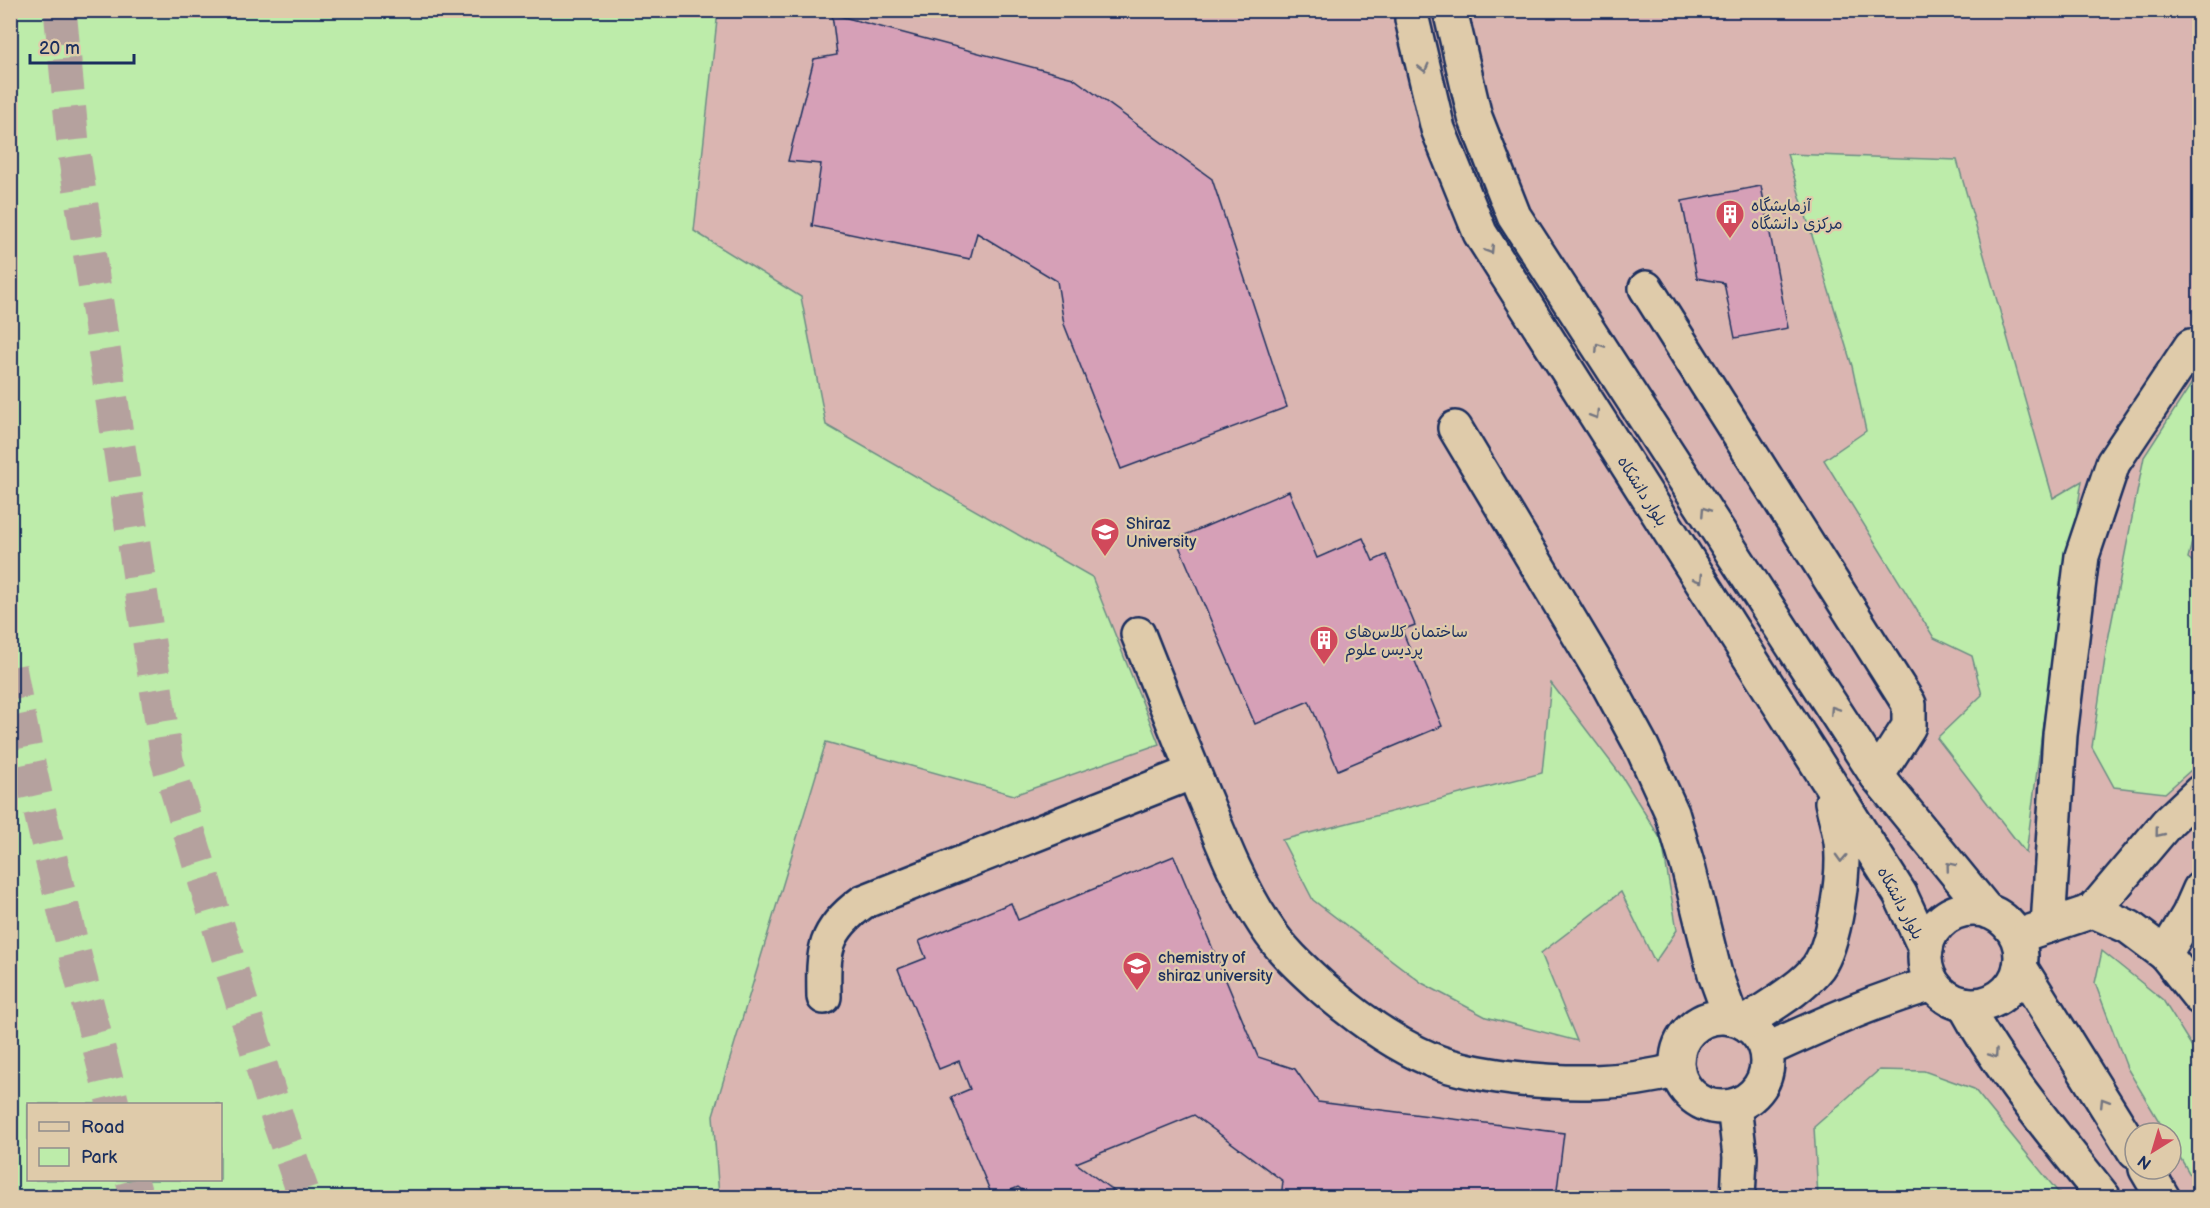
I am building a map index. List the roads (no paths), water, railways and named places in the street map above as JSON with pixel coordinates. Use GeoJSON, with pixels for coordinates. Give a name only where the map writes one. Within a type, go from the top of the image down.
{"type":"FeatureCollection","features":[{"type":"Feature","properties":{"kind":"street","name":"بلوار دانشکاه"},"geometry":{"type":"LineString","coordinates":[[1413,10],[1412,19],[1438,129],[1480,233],[1900,894],[1926,950]]}},
{"type":"Feature","properties":{"kind":"street"},"geometry":{"type":"LineString","coordinates":[[1450,10],[1475,117],[1514,216],[1877,776],[1987,911]]}},
{"type":"Feature","properties":{"kind":"street"},"geometry":{"type":"LineString","coordinates":[[1646,288],[1909,704],[1909,726],[1877,776]]}},
{"type":"Feature","properties":{"kind":"street"},"geometry":{"type":"LineString","coordinates":[[2048,926],[2060,735],[2082,556],[2113,463],[2191,346]]}},
{"type":"Feature","properties":{"kind":"street"},"geometry":{"type":"LineString","coordinates":[[1455,428],[1604,677],[1642,747],[1672,813],[1715,974],[1738,1021]]}},
{"type":"Feature","properties":{"kind":"street"},"geometry":{"type":"LineString","coordinates":[[1138,634],[1193,772],[1242,883],[1265,924],[1290,959],[1355,1014],[1396,1042],[1433,1060],[1459,1069],[1548,1082],[1614,1082],[1678,1070]]}},
{"type":"Feature","properties":{"kind":"street"},"geometry":{"type":"LineString","coordinates":[[824,997],[824,953],[832,931],[844,915],[862,902],[1193,772]]}},
{"type":"Feature","properties":{"kind":"street"},"geometry":{"type":"LineString","coordinates":[[1738,1021],[1800,984],[1817,968],[1827,952],[1836,918],[1841,844],[1827,780]]}},
{"type":"Feature","properties":{"kind":"street"},"geometry":{"type":"LineString","coordinates":[[2123,1131],[2018,952],[1999,916],[1987,911],[1971,909],[1955,913],[1941,922],[1931,935],[1926,950],[1927,967],[1934,984],[1952,1000],[1979,1005],[1993,1001],[2006,993],[2015,981],[2018,952],[2048,926],[2093,911],[2168,822],[2199,792]]}},
{"type":"Feature","properties":{"kind":"street"},"geometry":{"type":"LineString","coordinates":[[2165,954],[2189,914],[2199,889]]}},
{"type":"Feature","properties":{"kind":"street"},"geometry":{"type":"LineString","coordinates":[[2093,911],[2129,927],[2165,954],[2199,998]]}},
{"type":"Feature","properties":{"kind":"street"},"geometry":{"type":"LineString","coordinates":[[1766,1050],[1855,1010],[1896,994],[1934,984]]}},
{"type":"Feature","properties":{"kind":"street"},"geometry":{"type":"LineString","coordinates":[[1964,1004],[2018,1088],[2104,1197]]}},
{"type":"Feature","properties":{"kind":"street"},"geometry":{"type":"LineString","coordinates":[[1716,1017],[1738,1021],[1758,1035],[1766,1050],[1768,1064],[1765,1078],[1758,1090],[1747,1100],[1734,1106],[1716,1107],[1698,1100],[1688,1092],[1678,1070],[1677,1056],[1682,1042],[1691,1030],[1702,1022],[1716,1017]]}},
{"type":"Feature","properties":{"kind":"street"},"geometry":{"type":"LineString","coordinates":[[1734,1106],[1740,1157],[1738,1197]]}},
{"type":"Feature","properties":{"kind":"street"},"geometry":{"type":"LineString","coordinates":[[2153,1181],[2163,1197]]}},
{"type":"Feature","properties":{"kind":"tunnel"},"geometry":{"type":"LineString","coordinates":[[60,10],[74,153],[167,760],[279,1123],[305,1198]]}},
{"type":"Feature","properties":{"kind":"tunnel"},"geometry":{"type":"LineString","coordinates":[[10,667],[32,777],[113,1103]]}},
{"type":"Feature","properties":{"kind":"tunnel"},"geometry":{"type":"LineString","coordinates":[[132,1181],[137,1198]]}},
{"type":"Feature","properties":{"kind":"place","name":"آزمایشگاه مرکزی دانشگاه"},"geometry":{"type":"Point","coordinates":[1730,240]}},
{"type":"Feature","properties":{"kind":"place","name":"Shiraz University"},"geometry":{"type":"Point","coordinates":[1105,558]}},
{"type":"Feature","properties":{"kind":"place","name":"ساختمان کلاس‌های پردیس علوم"},"geometry":{"type":"Point","coordinates":[1324,666]}},
{"type":"Feature","properties":{"kind":"place","name":"chemistry of shiraz university"},"geometry":{"type":"Point","coordinates":[1137,992]}}]}
